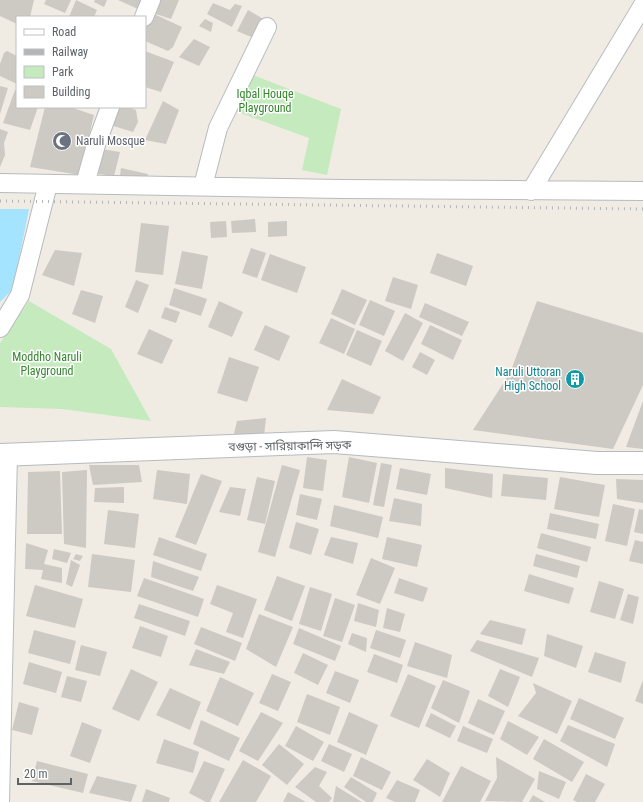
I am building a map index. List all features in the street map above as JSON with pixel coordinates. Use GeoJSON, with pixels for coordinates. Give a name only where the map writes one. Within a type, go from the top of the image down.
{"type":"FeatureCollection","features":[{"type":"Feature","properties":{"kind":"main road","name":"বগুড়া - সারিয়াকান্দি সড়ক"},"geometry":{"type":"LineString","coordinates":[[3,453],[334,442],[589,462],[643,463]]}},
{"type":"Feature","properties":{"kind":"street"},"geometry":{"type":"LineString","coordinates":[[144,16],[151,0]]}},
{"type":"Feature","properties":{"kind":"street"},"geometry":{"type":"LineString","coordinates":[[531,191],[643,5]]}},
{"type":"Feature","properties":{"kind":"street"},"geometry":{"type":"LineString","coordinates":[[203,186],[218,128],[267,27]]}},
{"type":"Feature","properties":{"kind":"street"},"geometry":{"type":"LineString","coordinates":[[85,184],[96,146],[110,108]]}},
{"type":"Feature","properties":{"kind":"street"},"geometry":{"type":"LineString","coordinates":[[0,183],[643,192]]}},
{"type":"Feature","properties":{"kind":"street"},"geometry":{"type":"LineString","coordinates":[[0,328],[20,295],[48,184]]}},
{"type":"Feature","properties":{"kind":"street"},"geometry":{"type":"LineString","coordinates":[[0,802],[3,453]]}},
{"type":"Feature","properties":{"kind":"green space","name":"Iqbal Houqe Playground"},"geometry":{"type":"Polygon","coordinates":[[[253,75],[341,109],[327,175],[302,170],[309,138],[235,111],[253,75]]]}},
{"type":"Feature","properties":{"kind":"green space","name":"Moddho Naruli Playground"},"geometry":{"type":"Polygon","coordinates":[[[29,301],[111,349],[151,421],[62,409],[0,407],[0,343],[29,301]]]}},
{"type":"Feature","properties":{"kind":"water"},"geometry":{"type":"Polygon","coordinates":[[[0,209],[29,209],[13,289],[0,302],[0,209]]]}},
{"type":"Feature","properties":{"kind":"building"},"geometry":{"type":"Polygon","coordinates":[[[0,0],[34,0],[30,16],[16,16],[16,24],[0,16],[0,0]]]}},
{"type":"Feature","properties":{"kind":"building"},"geometry":{"type":"Polygon","coordinates":[[[46,0],[71,0],[65,13],[44,4],[46,0]]]}},
{"type":"Feature","properties":{"kind":"building"},"geometry":{"type":"Polygon","coordinates":[[[76,0],[97,10],[94,16],[69,16],[76,0]]]}},
{"type":"Feature","properties":{"kind":"building"},"geometry":{"type":"Polygon","coordinates":[[[95,0],[107,0],[104,7],[94,2],[95,0]]]}},
{"type":"Feature","properties":{"kind":"building"},"geometry":{"type":"Polygon","coordinates":[[[118,0],[143,0],[138,9],[118,0]]]}},
{"type":"Feature","properties":{"kind":"building"},"geometry":{"type":"Polygon","coordinates":[[[154,0],[179,0],[171,19],[150,12],[154,0]]]}},
{"type":"Feature","properties":{"kind":"building"},"geometry":{"type":"Polygon","coordinates":[[[213,3],[230,10],[235,4],[242,6],[232,27],[207,14],[213,3]]]}},
{"type":"Feature","properties":{"kind":"building"},"geometry":{"type":"Polygon","coordinates":[[[248,10],[265,20],[256,39],[237,31],[248,10]]]}},
{"type":"Feature","properties":{"kind":"building"},"geometry":{"type":"Polygon","coordinates":[[[154,14],[182,27],[173,47],[168,51],[146,41],[146,23],[154,14]]]}},
{"type":"Feature","properties":{"kind":"building"},"geometry":{"type":"Polygon","coordinates":[[[205,19],[213,23],[211,32],[199,26],[205,19]]]}},
{"type":"Feature","properties":{"kind":"building"},"geometry":{"type":"Polygon","coordinates":[[[194,39],[210,47],[199,66],[179,57],[194,39]]]}},
{"type":"Feature","properties":{"kind":"building"},"geometry":{"type":"Polygon","coordinates":[[[7,51],[16,56],[16,84],[0,76],[0,64],[4,53],[7,51]]]}},
{"type":"Feature","properties":{"kind":"building"},"geometry":{"type":"Polygon","coordinates":[[[146,51],[174,62],[161,92],[146,87],[146,51]]]}},
{"type":"Feature","properties":{"kind":"building"},"geometry":{"type":"Polygon","coordinates":[[[0,86],[8,88],[0,114],[0,86]]]}},
{"type":"Feature","properties":{"kind":"building"},"geometry":{"type":"Polygon","coordinates":[[[15,90],[16,108],[38,108],[30,130],[3,123],[15,90]]]}},
{"type":"Feature","properties":{"kind":"building"},"geometry":{"type":"Polygon","coordinates":[[[163,101],[179,110],[166,144],[145,140],[163,101]]]}},
{"type":"Feature","properties":{"kind":"building","name":"Naruli Mosque"},"geometry":{"type":"Polygon","coordinates":[[[45,108],[73,108],[94,115],[80,175],[30,167],[45,108]]]}},
{"type":"Feature","properties":{"kind":"building"},"geometry":{"type":"Polygon","coordinates":[[[113,108],[131,108],[136,110],[138,122],[133,132],[107,124],[113,108]]]}},
{"type":"Feature","properties":{"kind":"building"},"geometry":{"type":"Polygon","coordinates":[[[0,129],[8,132],[4,143],[5,155],[0,167],[0,129]]]}},
{"type":"Feature","properties":{"kind":"building"},"geometry":{"type":"Polygon","coordinates":[[[101,149],[120,152],[114,176],[92,173],[101,149]]]}},
{"type":"Feature","properties":{"kind":"building"},"geometry":{"type":"Polygon","coordinates":[[[121,168],[148,174],[147,183],[119,182],[121,168]]]}},
{"type":"Feature","properties":{"kind":"building"},"geometry":{"type":"Polygon","coordinates":[[[255,219],[256,232],[232,233],[231,221],[255,219]]]}},
{"type":"Feature","properties":{"kind":"building"},"geometry":{"type":"Polygon","coordinates":[[[226,221],[227,237],[211,238],[210,222],[226,221]]]}},
{"type":"Feature","properties":{"kind":"building"},"geometry":{"type":"Polygon","coordinates":[[[287,221],[287,236],[268,237],[268,222],[287,221]]]}},
{"type":"Feature","properties":{"kind":"building"},"geometry":{"type":"Polygon","coordinates":[[[141,223],[169,226],[163,275],[135,272],[141,223]]]}},
{"type":"Feature","properties":{"kind":"building"},"geometry":{"type":"Polygon","coordinates":[[[251,248],[266,253],[257,278],[242,273],[251,248]]]}},
{"type":"Feature","properties":{"kind":"building"},"geometry":{"type":"Polygon","coordinates":[[[55,250],[82,253],[74,286],[42,275],[55,250]]]}},
{"type":"Feature","properties":{"kind":"building"},"geometry":{"type":"Polygon","coordinates":[[[182,251],[208,256],[202,289],[175,284],[182,251]]]}},
{"type":"Feature","properties":{"kind":"building"},"geometry":{"type":"Polygon","coordinates":[[[437,253],[473,266],[466,286],[430,273],[437,253]]]}},
{"type":"Feature","properties":{"kind":"building"},"geometry":{"type":"Polygon","coordinates":[[[270,254],[306,267],[297,293],[261,280],[270,254]]]}},
{"type":"Feature","properties":{"kind":"building"},"geometry":{"type":"Polygon","coordinates":[[[393,277],[418,285],[411,309],[385,301],[393,277]]]}},
{"type":"Feature","properties":{"kind":"building"},"geometry":{"type":"Polygon","coordinates":[[[136,280],[149,285],[138,313],[125,307],[136,280]]]}},
{"type":"Feature","properties":{"kind":"building"},"geometry":{"type":"Polygon","coordinates":[[[174,288],[207,299],[201,316],[169,305],[174,288]]]}},
{"type":"Feature","properties":{"kind":"building"},"geometry":{"type":"Polygon","coordinates":[[[342,289],[367,300],[355,325],[331,314],[342,289]]]}},
{"type":"Feature","properties":{"kind":"building"},"geometry":{"type":"Polygon","coordinates":[[[81,290],[103,296],[95,323],[72,314],[81,290]]]}},
{"type":"Feature","properties":{"kind":"building"},"geometry":{"type":"Polygon","coordinates":[[[370,300],[395,311],[384,336],[359,325],[370,300]]]}},
{"type":"Feature","properties":{"kind":"building"},"geometry":{"type":"Polygon","coordinates":[[[219,301],[243,312],[232,337],[208,327],[219,301]]]}},
{"type":"Feature","properties":{"kind":"building","name":"Naruli Uttoran High School"},"geometry":{"type":"Polygon","coordinates":[[[537,301],[643,333],[643,385],[613,449],[473,430],[510,373],[537,301]]]}},
{"type":"Feature","properties":{"kind":"building"},"geometry":{"type":"Polygon","coordinates":[[[425,303],[469,322],[462,336],[419,317],[425,303]]]}},
{"type":"Feature","properties":{"kind":"building"},"geometry":{"type":"Polygon","coordinates":[[[165,307],[180,312],[176,323],[161,318],[165,307]]]}},
{"type":"Feature","properties":{"kind":"building"},"geometry":{"type":"Polygon","coordinates":[[[405,313],[423,323],[403,361],[385,351],[405,313]]]}},
{"type":"Feature","properties":{"kind":"building"},"geometry":{"type":"Polygon","coordinates":[[[331,318],[355,329],[344,354],[319,343],[331,318]]]}},
{"type":"Feature","properties":{"kind":"building"},"geometry":{"type":"Polygon","coordinates":[[[265,325],[290,336],[279,361],[254,350],[265,325]]]}},
{"type":"Feature","properties":{"kind":"building"},"geometry":{"type":"Polygon","coordinates":[[[430,325],[462,340],[453,360],[421,344],[430,325]]]}},
{"type":"Feature","properties":{"kind":"building"},"geometry":{"type":"Polygon","coordinates":[[[149,329],[173,340],[162,364],[137,354],[149,329]]]}},
{"type":"Feature","properties":{"kind":"building"},"geometry":{"type":"Polygon","coordinates":[[[357,330],[382,341],[371,366],[346,355],[357,330]]]}},
{"type":"Feature","properties":{"kind":"building"},"geometry":{"type":"Polygon","coordinates":[[[420,352],[435,360],[427,375],[412,367],[420,352]]]}},
{"type":"Feature","properties":{"kind":"building"},"geometry":{"type":"Polygon","coordinates":[[[229,357],[259,367],[247,402],[217,393],[229,357]]]}},
{"type":"Feature","properties":{"kind":"building"},"geometry":{"type":"Polygon","coordinates":[[[342,379],[381,397],[373,414],[327,410],[342,379]]]}},
{"type":"Feature","properties":{"kind":"building"},"geometry":{"type":"Polygon","coordinates":[[[643,401],[643,449],[626,447],[643,401]]]}},
{"type":"Feature","properties":{"kind":"building"},"geometry":{"type":"Polygon","coordinates":[[[266,418],[264,436],[233,438],[237,421],[266,418]]]}},
{"type":"Feature","properties":{"kind":"building"},"geometry":{"type":"Polygon","coordinates":[[[307,457],[327,460],[323,491],[303,488],[307,457]]]}},
{"type":"Feature","properties":{"kind":"building"},"geometry":{"type":"Polygon","coordinates":[[[349,457],[377,463],[369,503],[342,497],[349,457]]]}},
{"type":"Feature","properties":{"kind":"building"},"geometry":{"type":"Polygon","coordinates":[[[381,463],[392,465],[384,507],[373,505],[381,463]]]}},
{"type":"Feature","properties":{"kind":"building"},"geometry":{"type":"Polygon","coordinates":[[[89,465],[139,465],[142,482],[93,485],[89,465]]]}},
{"type":"Feature","properties":{"kind":"building"},"geometry":{"type":"Polygon","coordinates":[[[282,465],[300,470],[275,557],[258,552],[282,465]]]}},
{"type":"Feature","properties":{"kind":"building"},"geometry":{"type":"Polygon","coordinates":[[[400,468],[431,474],[427,495],[396,489],[400,468]]]}},
{"type":"Feature","properties":{"kind":"building"},"geometry":{"type":"Polygon","coordinates":[[[445,468],[493,474],[492,498],[445,488],[445,468]]]}},
{"type":"Feature","properties":{"kind":"building"},"geometry":{"type":"Polygon","coordinates":[[[87,470],[86,548],[64,544],[62,472],[87,470]]]}},
{"type":"Feature","properties":{"kind":"building"},"geometry":{"type":"Polygon","coordinates":[[[157,470],[190,474],[187,504],[153,499],[157,470]]]}},
{"type":"Feature","properties":{"kind":"building"},"geometry":{"type":"Polygon","coordinates":[[[60,471],[62,534],[27,534],[28,472],[60,471]]]}},
{"type":"Feature","properties":{"kind":"building"},"geometry":{"type":"Polygon","coordinates":[[[201,474],[222,481],[196,545],[175,537],[201,474]]]}},
{"type":"Feature","properties":{"kind":"building"},"geometry":{"type":"Polygon","coordinates":[[[503,474],[548,478],[546,500],[501,496],[503,474]]]}},
{"type":"Feature","properties":{"kind":"building"},"geometry":{"type":"Polygon","coordinates":[[[257,477],[275,481],[265,524],[247,520],[257,477]]]}},
{"type":"Feature","properties":{"kind":"building"},"geometry":{"type":"Polygon","coordinates":[[[560,477],[605,485],[599,517],[554,509],[560,477]]]}},
{"type":"Feature","properties":{"kind":"building"},"geometry":{"type":"Polygon","coordinates":[[[616,479],[643,480],[643,503],[617,499],[616,479]]]}},
{"type":"Feature","properties":{"kind":"building"},"geometry":{"type":"Polygon","coordinates":[[[124,487],[124,503],[94,502],[95,488],[124,487]]]}},
{"type":"Feature","properties":{"kind":"building"},"geometry":{"type":"Polygon","coordinates":[[[230,487],[246,489],[240,516],[219,512],[230,487]]]}},
{"type":"Feature","properties":{"kind":"building"},"geometry":{"type":"Polygon","coordinates":[[[300,494],[322,499],[317,520],[296,515],[300,494]]]}},
{"type":"Feature","properties":{"kind":"building"},"geometry":{"type":"Polygon","coordinates":[[[394,498],[422,504],[421,526],[389,521],[394,498]]]}},
{"type":"Feature","properties":{"kind":"building"},"geometry":{"type":"Polygon","coordinates":[[[613,504],[635,509],[627,546],[605,541],[613,504]]]}},
{"type":"Feature","properties":{"kind":"building"},"geometry":{"type":"Polygon","coordinates":[[[334,505],[383,517],[378,538],[330,526],[334,505]]]}},
{"type":"Feature","properties":{"kind":"building"},"geometry":{"type":"Polygon","coordinates":[[[639,509],[643,510],[643,534],[634,532],[639,509]]]}},
{"type":"Feature","properties":{"kind":"building"},"geometry":{"type":"Polygon","coordinates":[[[108,510],[139,514],[135,548],[104,544],[108,510]]]}},
{"type":"Feature","properties":{"kind":"building"},"geometry":{"type":"Polygon","coordinates":[[[550,513],[599,524],[596,539],[547,529],[550,513]]]}},
{"type":"Feature","properties":{"kind":"building"},"geometry":{"type":"Polygon","coordinates":[[[296,522],[319,529],[311,555],[289,548],[296,522]]]}},
{"type":"Feature","properties":{"kind":"building"},"geometry":{"type":"Polygon","coordinates":[[[541,533],[591,547],[587,562],[537,548],[541,533]]]}},
{"type":"Feature","properties":{"kind":"building"},"geometry":{"type":"Polygon","coordinates":[[[159,537],[207,554],[201,571],[153,555],[159,537]]]}},
{"type":"Feature","properties":{"kind":"building"},"geometry":{"type":"Polygon","coordinates":[[[331,537],[358,543],[353,564],[324,555],[331,537]]]}},
{"type":"Feature","properties":{"kind":"building"},"geometry":{"type":"Polygon","coordinates":[[[387,537],[422,545],[417,567],[382,559],[387,537]]]}},
{"type":"Feature","properties":{"kind":"building"},"geometry":{"type":"Polygon","coordinates":[[[635,540],[643,542],[643,564],[629,561],[635,540]]]}},
{"type":"Feature","properties":{"kind":"building"},"geometry":{"type":"Polygon","coordinates":[[[26,543],[48,550],[44,564],[62,568],[62,583],[41,579],[43,570],[25,569],[26,543]]]}},
{"type":"Feature","properties":{"kind":"building"},"geometry":{"type":"Polygon","coordinates":[[[54,549],[71,553],[67,563],[52,559],[54,549]]]}},
{"type":"Feature","properties":{"kind":"building"},"geometry":{"type":"Polygon","coordinates":[[[76,554],[83,556],[80,561],[73,559],[76,554]]]}},
{"type":"Feature","properties":{"kind":"building"},"geometry":{"type":"Polygon","coordinates":[[[92,554],[135,560],[131,592],[88,587],[92,554]]]}},
{"type":"Feature","properties":{"kind":"building"},"geometry":{"type":"Polygon","coordinates":[[[536,554],[580,566],[577,578],[533,566],[536,554]]]}},
{"type":"Feature","properties":{"kind":"building"},"geometry":{"type":"Polygon","coordinates":[[[371,558],[395,568],[380,604],[356,595],[371,558]]]}},
{"type":"Feature","properties":{"kind":"building"},"geometry":{"type":"Polygon","coordinates":[[[71,560],[80,565],[72,587],[66,584],[71,560]]]}},
{"type":"Feature","properties":{"kind":"building"},"geometry":{"type":"Polygon","coordinates":[[[153,561],[199,577],[193,591],[151,577],[153,561]]]}},
{"type":"Feature","properties":{"kind":"building"},"geometry":{"type":"Polygon","coordinates":[[[529,574],[574,588],[569,604],[524,591],[529,574]]]}},
{"type":"Feature","properties":{"kind":"building"},"geometry":{"type":"Polygon","coordinates":[[[277,576],[305,586],[292,621],[264,610],[277,576]]]}},
{"type":"Feature","properties":{"kind":"building"},"geometry":{"type":"Polygon","coordinates":[[[144,578],[204,599],[198,617],[137,596],[144,578]]]}},
{"type":"Feature","properties":{"kind":"building"},"geometry":{"type":"Polygon","coordinates":[[[399,578],[428,588],[423,602],[394,593],[399,578]]]}},
{"type":"Feature","properties":{"kind":"building"},"geometry":{"type":"Polygon","coordinates":[[[599,581],[624,589],[615,619],[590,612],[599,581]]]}},
{"type":"Feature","properties":{"kind":"building"},"geometry":{"type":"Polygon","coordinates":[[[35,585],[83,599],[75,628],[26,616],[35,585]]]}},
{"type":"Feature","properties":{"kind":"building"},"geometry":{"type":"Polygon","coordinates":[[[217,585],[257,599],[243,638],[226,632],[233,613],[210,604],[217,585]]]}},
{"type":"Feature","properties":{"kind":"building"},"geometry":{"type":"Polygon","coordinates":[[[310,587],[332,594],[321,631],[299,624],[310,587]]]}},
{"type":"Feature","properties":{"kind":"building"},"geometry":{"type":"Polygon","coordinates":[[[628,594],[639,597],[633,624],[620,620],[628,594]]]}},
{"type":"Feature","properties":{"kind":"building"},"geometry":{"type":"Polygon","coordinates":[[[335,598],[355,605],[342,642],[323,636],[335,598]]]}},
{"type":"Feature","properties":{"kind":"building"},"geometry":{"type":"Polygon","coordinates":[[[358,603],[379,610],[376,627],[354,621],[358,603]]]}},
{"type":"Feature","properties":{"kind":"building"},"geometry":{"type":"Polygon","coordinates":[[[139,604],[190,621],[185,636],[134,618],[139,604]]]}},
{"type":"Feature","properties":{"kind":"building"},"geometry":{"type":"Polygon","coordinates":[[[387,608],[405,614],[400,632],[383,628],[387,608]]]}},
{"type":"Feature","properties":{"kind":"building"},"geometry":{"type":"Polygon","coordinates":[[[259,614],[293,627],[276,667],[246,649],[259,614]]]}},
{"type":"Feature","properties":{"kind":"building"},"geometry":{"type":"Polygon","coordinates":[[[490,620],[526,629],[522,645],[480,634],[490,620]]]}},
{"type":"Feature","properties":{"kind":"building"},"geometry":{"type":"Polygon","coordinates":[[[140,626],[168,636],[161,657],[132,648],[140,626]]]}},
{"type":"Feature","properties":{"kind":"building"},"geometry":{"type":"Polygon","coordinates":[[[201,627],[242,643],[235,661],[194,644],[201,627]]]}},
{"type":"Feature","properties":{"kind":"building"},"geometry":{"type":"Polygon","coordinates":[[[299,628],[341,646],[335,661],[293,644],[299,628]]]}},
{"type":"Feature","properties":{"kind":"building"},"geometry":{"type":"Polygon","coordinates":[[[34,630],[76,641],[70,664],[28,653],[34,630]]]}},
{"type":"Feature","properties":{"kind":"building"},"geometry":{"type":"Polygon","coordinates":[[[376,630],[406,640],[400,658],[370,648],[376,630]]]}},
{"type":"Feature","properties":{"kind":"building"},"geometry":{"type":"Polygon","coordinates":[[[352,633],[367,638],[366,652],[348,644],[352,633]]]}},
{"type":"Feature","properties":{"kind":"building"},"geometry":{"type":"Polygon","coordinates":[[[547,634],[583,646],[576,668],[544,656],[547,634]]]}},
{"type":"Feature","properties":{"kind":"building"},"geometry":{"type":"Polygon","coordinates":[[[477,640],[539,658],[532,677],[470,651],[477,640]]]}},
{"type":"Feature","properties":{"kind":"building"},"geometry":{"type":"Polygon","coordinates":[[[415,642],[452,655],[447,678],[407,666],[415,642]]]}},
{"type":"Feature","properties":{"kind":"building"},"geometry":{"type":"Polygon","coordinates":[[[81,645],[107,652],[100,676],[75,670],[81,645]]]}},
{"type":"Feature","properties":{"kind":"building"},"geometry":{"type":"Polygon","coordinates":[[[196,649],[230,662],[224,674],[189,665],[196,649]]]}},
{"type":"Feature","properties":{"kind":"building"},"geometry":{"type":"Polygon","coordinates":[[[595,652],[626,662],[621,683],[588,672],[595,652]]]}},
{"type":"Feature","properties":{"kind":"building"},"geometry":{"type":"Polygon","coordinates":[[[303,653],[328,665],[318,685],[294,673],[303,653]]]}},
{"type":"Feature","properties":{"kind":"building"},"geometry":{"type":"Polygon","coordinates":[[[374,654],[403,665],[397,683],[367,672],[374,654]]]}},
{"type":"Feature","properties":{"kind":"building"},"geometry":{"type":"Polygon","coordinates":[[[29,662],[62,672],[56,693],[23,684],[29,662]]]}},
{"type":"Feature","properties":{"kind":"building"},"geometry":{"type":"Polygon","coordinates":[[[131,669],[158,682],[139,721],[112,709],[131,669]]]}},
{"type":"Feature","properties":{"kind":"building"},"geometry":{"type":"Polygon","coordinates":[[[500,669],[520,677],[508,707],[488,696],[500,669]]]}},
{"type":"Feature","properties":{"kind":"building"},"geometry":{"type":"Polygon","coordinates":[[[335,671],[359,680],[350,703],[326,693],[335,671]]]}},
{"type":"Feature","properties":{"kind":"building"},"geometry":{"type":"Polygon","coordinates":[[[272,674],[291,682],[278,711],[259,703],[272,674]]]}},
{"type":"Feature","properties":{"kind":"building"},"geometry":{"type":"Polygon","coordinates":[[[408,674],[436,686],[419,728],[390,716],[408,674]]]}},
{"type":"Feature","properties":{"kind":"building"},"geometry":{"type":"Polygon","coordinates":[[[67,676],[87,681],[81,702],[61,697],[67,676]]]}},
{"type":"Feature","properties":{"kind":"building"},"geometry":{"type":"Polygon","coordinates":[[[220,677],[254,693],[238,726],[206,711],[220,677]]]}},
{"type":"Feature","properties":{"kind":"building"},"geometry":{"type":"Polygon","coordinates":[[[443,680],[470,691],[459,723],[431,708],[443,680]]]}},
{"type":"Feature","properties":{"kind":"building"},"geometry":{"type":"Polygon","coordinates":[[[643,680],[643,704],[635,701],[643,680]]]}},
{"type":"Feature","properties":{"kind":"building"},"geometry":{"type":"Polygon","coordinates":[[[533,683],[572,701],[557,734],[518,716],[536,693],[533,683]]]}},
{"type":"Feature","properties":{"kind":"building"},"geometry":{"type":"Polygon","coordinates":[[[170,688],[201,702],[190,730],[156,715],[170,688]]]}},
{"type":"Feature","properties":{"kind":"building"},"geometry":{"type":"Polygon","coordinates":[[[307,694],[340,707],[330,735],[297,722],[307,694]]]}},
{"type":"Feature","properties":{"kind":"building"},"geometry":{"type":"Polygon","coordinates":[[[579,698],[624,718],[615,739],[570,719],[579,698]]]}},
{"type":"Feature","properties":{"kind":"building"},"geometry":{"type":"Polygon","coordinates":[[[478,699],[505,711],[494,735],[468,723],[478,699]]]}},
{"type":"Feature","properties":{"kind":"building"},"geometry":{"type":"Polygon","coordinates":[[[19,702],[39,708],[32,735],[12,730],[19,702]]]}},
{"type":"Feature","properties":{"kind":"building"},"geometry":{"type":"Polygon","coordinates":[[[261,712],[283,723],[258,761],[239,751],[261,712]]]}},
{"type":"Feature","properties":{"kind":"building"},"geometry":{"type":"Polygon","coordinates":[[[349,712],[378,725],[366,755],[337,742],[349,712]]]}},
{"type":"Feature","properties":{"kind":"building"},"geometry":{"type":"Polygon","coordinates":[[[431,713],[456,726],[450,738],[425,726],[431,713]]]}},
{"type":"Feature","properties":{"kind":"building"},"geometry":{"type":"Polygon","coordinates":[[[201,720],[240,738],[229,761],[193,744],[201,720]]]}},
{"type":"Feature","properties":{"kind":"building"},"geometry":{"type":"Polygon","coordinates":[[[508,721],[539,737],[527,755],[500,739],[508,721]]]}},
{"type":"Feature","properties":{"kind":"building"},"geometry":{"type":"Polygon","coordinates":[[[82,722],[102,730],[90,763],[70,756],[82,722]]]}},
{"type":"Feature","properties":{"kind":"building"},"geometry":{"type":"Polygon","coordinates":[[[568,725],[615,744],[607,767],[560,741],[568,725]]]}},
{"type":"Feature","properties":{"kind":"building"},"geometry":{"type":"Polygon","coordinates":[[[296,726],[324,742],[313,761],[285,746],[296,726]]]}},
{"type":"Feature","properties":{"kind":"building"},"geometry":{"type":"Polygon","coordinates":[[[463,726],[493,739],[487,753],[457,741],[463,726]]]}},
{"type":"Feature","properties":{"kind":"building"},"geometry":{"type":"Polygon","coordinates":[[[164,739],[199,752],[193,773],[156,763],[164,739]]]}},
{"type":"Feature","properties":{"kind":"building"},"geometry":{"type":"Polygon","coordinates":[[[544,739],[584,762],[572,782],[533,759],[544,739]]]}},
{"type":"Feature","properties":{"kind":"building"},"geometry":{"type":"Polygon","coordinates":[[[279,744],[304,764],[287,785],[262,765],[279,744]]]}},
{"type":"Feature","properties":{"kind":"building"},"geometry":{"type":"Polygon","coordinates":[[[329,744],[352,754],[344,772],[321,761],[329,744]]]}},
{"type":"Feature","properties":{"kind":"building"},"geometry":{"type":"Polygon","coordinates":[[[361,757],[391,772],[382,790],[353,776],[361,757]]]}},
{"type":"Feature","properties":{"kind":"building"},"geometry":{"type":"Polygon","coordinates":[[[496,757],[535,779],[522,802],[485,801],[497,778],[496,757]]]}},
{"type":"Feature","properties":{"kind":"building"},"geometry":{"type":"Polygon","coordinates":[[[427,759],[450,773],[440,797],[413,780],[427,759]]]}},
{"type":"Feature","properties":{"kind":"building"},"geometry":{"type":"Polygon","coordinates":[[[243,760],[271,776],[256,802],[219,802],[243,760]]]}},
{"type":"Feature","properties":{"kind":"building"},"geometry":{"type":"Polygon","coordinates":[[[37,761],[88,774],[83,793],[32,781],[37,761]]]}},
{"type":"Feature","properties":{"kind":"building"},"geometry":{"type":"Polygon","coordinates":[[[204,761],[225,769],[210,802],[206,802],[189,793],[204,761]]]}},
{"type":"Feature","properties":{"kind":"building"},"geometry":{"type":"Polygon","coordinates":[[[461,766],[491,781],[480,802],[442,802],[461,766]]]}},
{"type":"Feature","properties":{"kind":"building"},"geometry":{"type":"Polygon","coordinates":[[[315,767],[327,772],[319,786],[332,798],[329,802],[316,802],[295,787],[315,767]]]}},
{"type":"Feature","properties":{"kind":"building"},"geometry":{"type":"Polygon","coordinates":[[[539,771],[566,782],[559,799],[537,789],[539,771]]]}},
{"type":"Feature","properties":{"kind":"building"},"geometry":{"type":"Polygon","coordinates":[[[586,774],[605,784],[595,802],[577,802],[573,800],[586,774]]]}},
{"type":"Feature","properties":{"kind":"building"},"geometry":{"type":"Polygon","coordinates":[[[97,776],[137,785],[131,802],[89,793],[97,776]]]}},
{"type":"Feature","properties":{"kind":"building"},"geometry":{"type":"Polygon","coordinates":[[[351,777],[377,793],[373,802],[366,802],[344,787],[351,777]]]}},
{"type":"Feature","properties":{"kind":"building"},"geometry":{"type":"Polygon","coordinates":[[[397,780],[420,790],[415,802],[395,802],[386,798],[397,780]]]}},
{"type":"Feature","properties":{"kind":"building"},"geometry":{"type":"Polygon","coordinates":[[[336,786],[339,788],[362,802],[333,802],[336,786]]]}},
{"type":"Feature","properties":{"kind":"building"},"geometry":{"type":"Polygon","coordinates":[[[146,789],[170,798],[169,802],[142,802],[146,789]]]}},
{"type":"Feature","properties":{"kind":"building"},"geometry":{"type":"Polygon","coordinates":[[[288,792],[306,802],[283,802],[288,792]]]}},
{"type":"Feature","properties":{"kind":"building"},"geometry":{"type":"Polygon","coordinates":[[[533,795],[545,802],[529,802],[533,795]]]}},
{"type":"Feature","properties":{"kind":"railway"},"geometry":{"type":"LineString","coordinates":[[0,201],[643,209]]}},
{"type":"Feature","properties":{"kind":"place","name":"Naruli Mosque"},"geometry":{"type":"Point","coordinates":[62,141]}},
{"type":"Feature","properties":{"kind":"place","name":"Naruli Uttoran High School"},"geometry":{"type":"Point","coordinates":[575,379]}}]}
